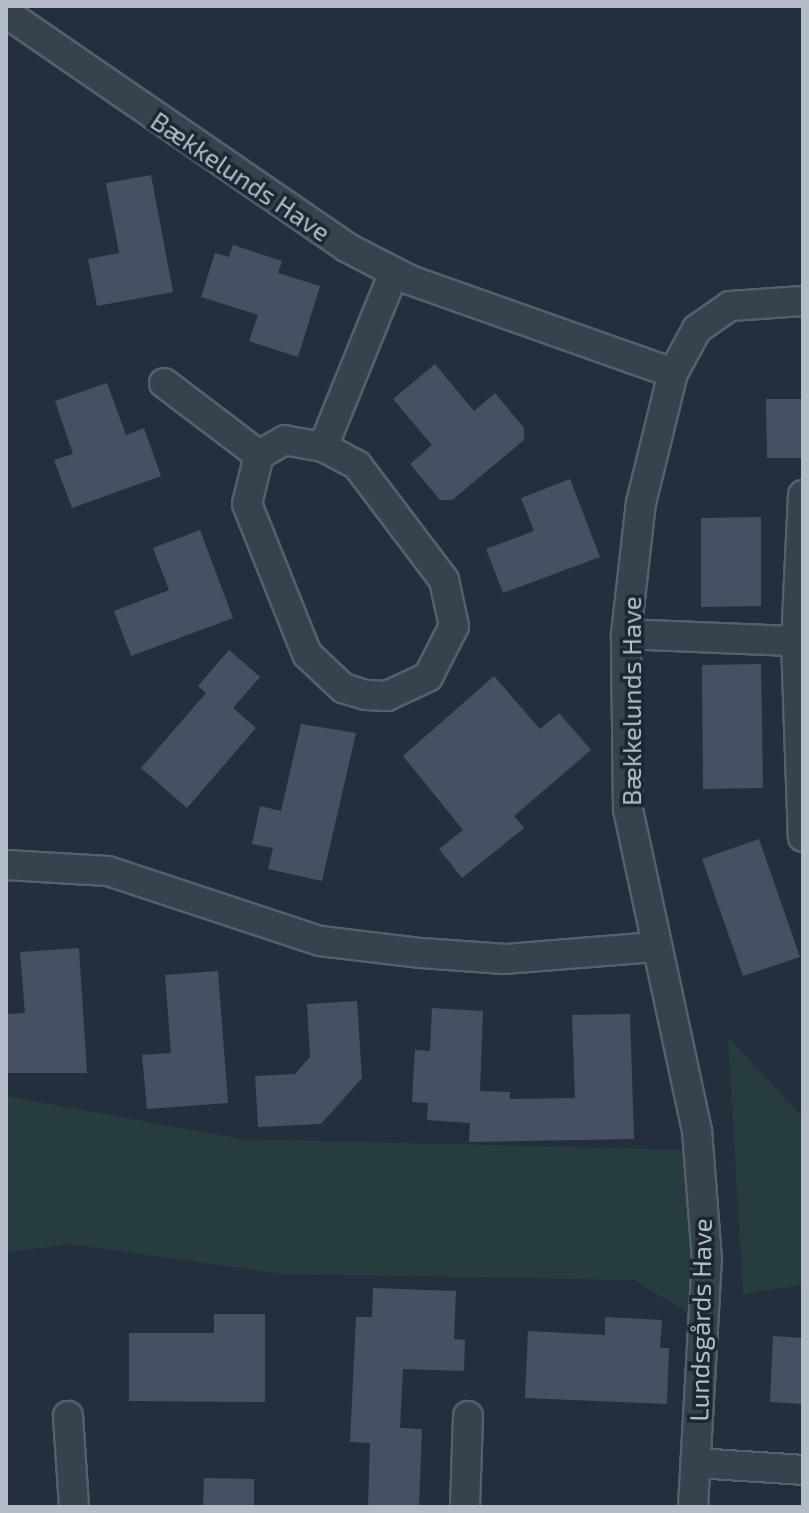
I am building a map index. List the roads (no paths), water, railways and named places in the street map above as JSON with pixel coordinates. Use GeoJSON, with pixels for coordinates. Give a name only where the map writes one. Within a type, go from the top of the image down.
{"type":"FeatureCollection","features":[{"type":"Feature","properties":{"kind":"street","name":"Bækkelunds Have"},"geometry":{"type":"LineString","coordinates":[[6,13],[346,247],[394,272],[673,373]]}},
{"type":"Feature","properties":{"kind":"street"},"geometry":{"type":"LineString","coordinates":[[323,447],[394,272]]}},
{"type":"Feature","properties":{"kind":"street","name":"Bækkelunds Have"},"geometry":{"type":"LineString","coordinates":[[654,947],[628,810],[626,634],[641,503],[673,373],[697,329],[730,306],[803,301]]}},
{"type":"Feature","properties":{"kind":"street"},"geometry":{"type":"LineString","coordinates":[[164,383],[259,455]]}},
{"type":"Feature","properties":{"kind":"street"},"geometry":{"type":"LineString","coordinates":[[285,440],[323,447],[357,465],[444,580],[454,626],[442,658],[428,677],[387,696],[343,688],[307,654],[247,504],[259,455],[285,440]]}},
{"type":"Feature","properties":{"kind":"street"},"geometry":{"type":"LineString","coordinates":[[803,495],[796,641],[803,837]]}},
{"type":"Feature","properties":{"kind":"street"},"geometry":{"type":"LineString","coordinates":[[626,634],[796,641]]}},
{"type":"Feature","properties":{"kind":"street"},"geometry":{"type":"LineString","coordinates":[[6,865],[108,871],[320,941],[505,959],[654,947]]}},
{"type":"Feature","properties":{"kind":"street","name":"Lundsgårds Have"},"geometry":{"type":"LineString","coordinates":[[654,947],[697,1131],[707,1260],[693,1507]]}},
{"type":"Feature","properties":{"kind":"street"},"geometry":{"type":"LineString","coordinates":[[68,1416],[74,1507]]}},
{"type":"Feature","properties":{"kind":"street"},"geometry":{"type":"LineString","coordinates":[[465,1507],[468,1416]]}},
{"type":"Feature","properties":{"kind":"street"},"geometry":{"type":"LineString","coordinates":[[696,1463],[803,1470]]}}]}
